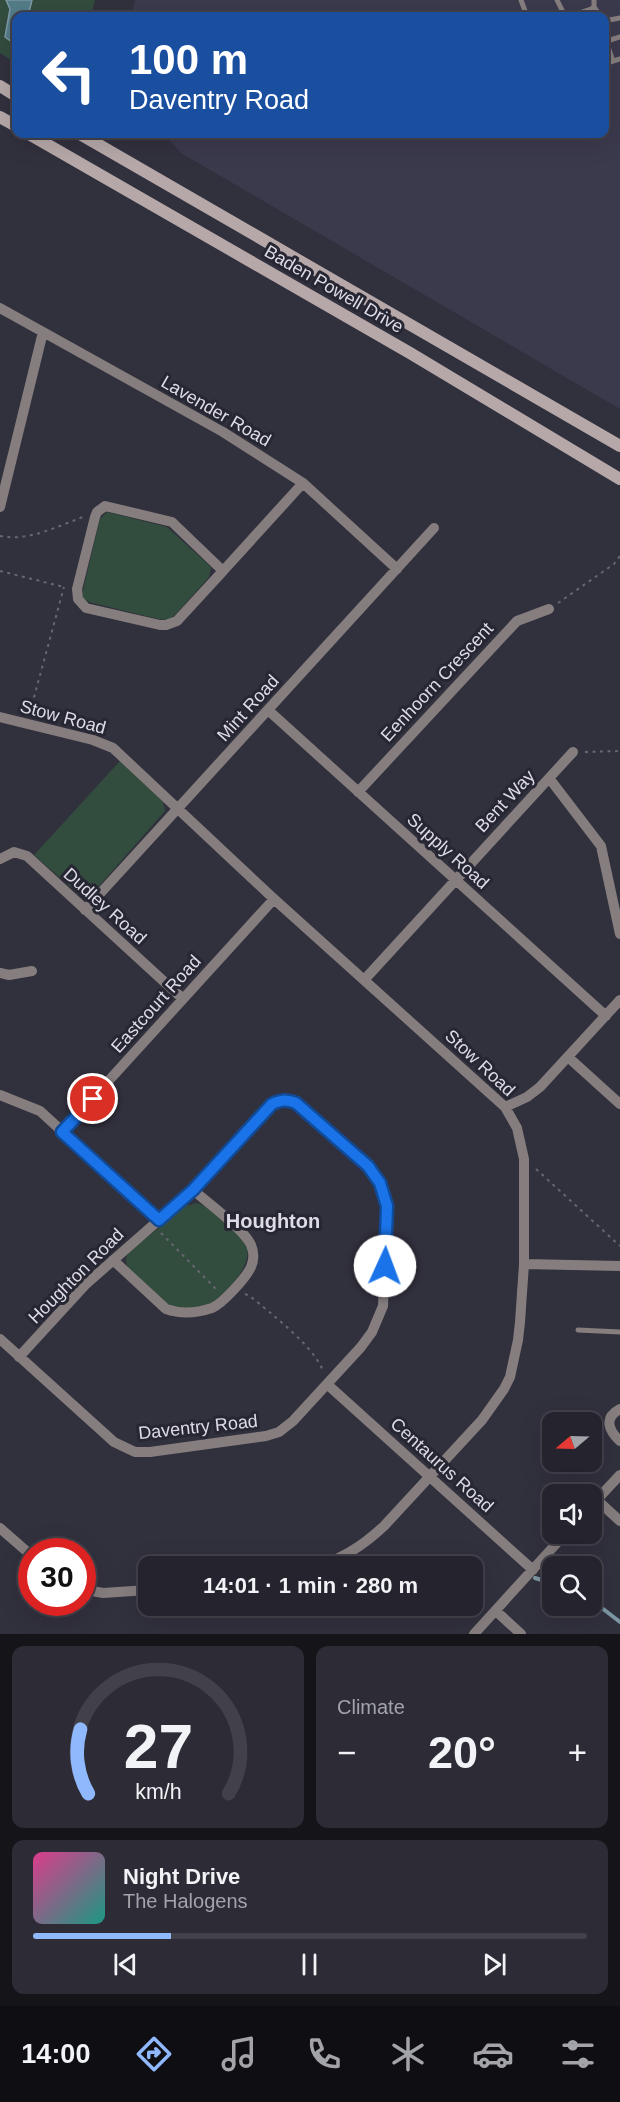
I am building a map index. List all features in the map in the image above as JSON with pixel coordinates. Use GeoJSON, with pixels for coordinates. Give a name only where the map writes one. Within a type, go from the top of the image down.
{"type":"FeatureCollection","features":[{"type":"Feature","properties":{"kind":"main road","name":"Baden Powell Drive"},"geometry":{"type":"LineString","coordinates":[[36,138],[410,353],[620,478]]}},
{"type":"Feature","properties":{"kind":"main road","name":"Baden Powell Drive"},"geometry":{"type":"LineString","coordinates":[[87,138],[620,446]]}},
{"type":"Feature","properties":{"kind":"street","name":"Lavender Road"},"geometry":{"type":"LineString","coordinates":[[0,308],[223,432],[303,483],[397,569]]}},
{"type":"Feature","properties":{"kind":"street"},"geometry":{"type":"LineString","coordinates":[[0,507],[43,332]]}},
{"type":"Feature","properties":{"kind":"street"},"geometry":{"type":"LineString","coordinates":[[223,570],[172,522],[111,506],[101,508],[95,517],[77,590],[78,599],[86,608],[160,625],[172,624],[181,617],[303,483]]}},
{"type":"Feature","properties":{"kind":"street","name":"Mint Road"},"geometry":{"type":"LineString","coordinates":[[86,910],[434,528]]}},
{"type":"Feature","properties":{"kind":"street","name":"Eenhoorn Crescent"},"geometry":{"type":"LineString","coordinates":[[358,792],[517,621],[549,609]]}},
{"type":"Feature","properties":{"kind":"street","name":"Supply Road"},"geometry":{"type":"LineString","coordinates":[[268,710],[606,1016]]}},
{"type":"Feature","properties":{"kind":"street","name":"Stow Road"},"geometry":{"type":"LineString","coordinates":[[0,717],[93,740],[113,748],[274,899],[505,1107],[517,1128],[524,1159],[524,1264],[518,1340],[510,1377],[482,1420],[430,1476],[369,1540],[344,1556]]}},
{"type":"Feature","properties":{"kind":"street","name":"Bent Way"},"geometry":{"type":"LineString","coordinates":[[365,979],[573,752]]}},
{"type":"Feature","properties":{"kind":"street"},"geometry":{"type":"LineString","coordinates":[[549,778],[601,846],[620,934]]}},
{"type":"Feature","properties":{"kind":"street","name":"Dudley Road"},"geometry":{"type":"LineString","coordinates":[[0,859],[14,852],[27,856],[183,999]]}},
{"type":"Feature","properties":{"kind":"street","name":"Eastcourt Road"},"geometry":{"type":"LineString","coordinates":[[62,1132],[274,899]]}},
{"type":"Feature","properties":{"kind":"street"},"geometry":{"type":"LineString","coordinates":[[0,973],[9,975],[32,971]]}},
{"type":"Feature","properties":{"kind":"street"},"geometry":{"type":"LineString","coordinates":[[505,1107],[528,1097],[540,1088],[620,1000]]}},
{"type":"Feature","properties":{"kind":"street"},"geometry":{"type":"LineString","coordinates":[[568,1057],[620,1104]]}},
{"type":"Feature","properties":{"kind":"street"},"geometry":{"type":"LineString","coordinates":[[0,1095],[40,1112],[159,1226]]}},
{"type":"Feature","properties":{"kind":"street","name":"Daventry Road"},"geometry":{"type":"LineString","coordinates":[[0,1339],[114,1442],[128,1449],[143,1452],[273,1434],[293,1421],[328,1385],[372,1332],[383,1306],[387,1206],[380,1183],[375,1174],[296,1103],[288,1099],[272,1104],[159,1226]]}},
{"type":"Feature","properties":{"kind":"street"},"geometry":{"type":"LineString","coordinates":[[112,1260],[159,1304],[174,1311],[189,1312],[213,1307],[249,1270],[253,1259],[252,1247],[246,1236],[193,1190]]}},
{"type":"Feature","properties":{"kind":"street","name":"Houghton Road"},"geometry":{"type":"LineString","coordinates":[[19,1357],[85,1285],[112,1260],[159,1226]]}},
{"type":"Feature","properties":{"kind":"street"},"geometry":{"type":"LineString","coordinates":[[524,1264],[620,1266]]}},
{"type":"Feature","properties":{"kind":"street","name":"Centaurus Road"},"geometry":{"type":"LineString","coordinates":[[328,1385],[533,1570]]}},
{"type":"Feature","properties":{"kind":"street"},"geometry":{"type":"LineString","coordinates":[[620,1410],[612,1416],[609,1425],[612,1434],[620,1441]]}},
{"type":"Feature","properties":{"kind":"street"},"geometry":{"type":"LineString","coordinates":[[602,1494],[620,1475]]}},
{"type":"Feature","properties":{"kind":"street"},"geometry":{"type":"LineString","coordinates":[[602,1509],[620,1521]]}},
{"type":"Feature","properties":{"kind":"street"},"geometry":{"type":"LineString","coordinates":[[0,1528],[18,1544]]}},
{"type":"Feature","properties":{"kind":"street"},"geometry":{"type":"LineString","coordinates":[[474,1634],[556,1544]]}},
{"type":"Feature","properties":{"kind":"street"},"geometry":{"type":"LineString","coordinates":[[96,1592],[138,1591]]}},
{"type":"Feature","properties":{"kind":"street"},"geometry":{"type":"LineString","coordinates":[[496,1611],[521,1634]]}},
{"type":"Feature","properties":{"kind":"lane"},"geometry":{"type":"LineString","coordinates":[[577,12],[594,3]]}},
{"type":"Feature","properties":{"kind":"lane"},"geometry":{"type":"LineString","coordinates":[[609,52],[613,61]]}},
{"type":"Feature","properties":{"kind":"lane"},"geometry":{"type":"LineString","coordinates":[[609,62],[620,59]]}},
{"type":"Feature","properties":{"kind":"lane"},"geometry":{"type":"LineString","coordinates":[[578,1330],[620,1332]]}},
{"type":"Feature","properties":{"kind":"path"},"geometry":{"type":"LineString","coordinates":[[0,536],[38,534],[87,515],[95,517]]}},
{"type":"Feature","properties":{"kind":"path"},"geometry":{"type":"LineString","coordinates":[[549,609],[614,564],[620,556]]}},
{"type":"Feature","properties":{"kind":"path"},"geometry":{"type":"LineString","coordinates":[[0,571],[71,589]]}},
{"type":"Feature","properties":{"kind":"path"},"geometry":{"type":"LineString","coordinates":[[27,724],[64,587]]}},
{"type":"Feature","properties":{"kind":"path"},"geometry":{"type":"LineString","coordinates":[[573,752],[620,751]]}},
{"type":"Feature","properties":{"kind":"path"},"geometry":{"type":"LineString","coordinates":[[524,1159],[620,1246]]}},
{"type":"Feature","properties":{"kind":"path"},"geometry":{"type":"LineString","coordinates":[[159,1226],[226,1292],[250,1296],[288,1328],[320,1363],[328,1385]]}},
{"type":"Feature","properties":{"kind":"shaded area"},"geometry":{"type":"Polygon","coordinates":[[[135,0],[620,0],[620,409],[181,153],[168,138],[609,138],[609,12],[132,12],[135,0]]]}},
{"type":"Feature","properties":{"kind":"green space"},"geometry":{"type":"Polygon","coordinates":[[[0,0],[95,0],[92,12],[12,12],[12,60],[0,53],[0,0]]]}},
{"type":"Feature","properties":{"kind":"green space"},"geometry":{"type":"Polygon","coordinates":[[[107,512],[167,527],[211,567],[209,577],[168,620],[89,602],[83,598],[82,594],[100,519],[107,512]]]}},
{"type":"Feature","properties":{"kind":"green space"},"geometry":{"type":"Polygon","coordinates":[[[120,761],[163,802],[165,811],[93,893],[82,897],[34,855],[120,761]]]}},
{"type":"Feature","properties":{"kind":"green space"},"geometry":{"type":"Polygon","coordinates":[[[196,1203],[210,1210],[239,1237],[247,1248],[248,1255],[238,1277],[215,1301],[198,1307],[179,1308],[163,1301],[132,1271],[126,1261],[129,1252],[186,1206],[196,1203]]]}},
{"type":"Feature","properties":{"kind":"water"},"geometry":{"type":"Polygon","coordinates":[[[6,0],[32,0],[29,12],[12,12],[12,42],[5,37],[10,9],[6,0]]]}},
{"type":"Feature","properties":{"kind":"waterway"},"geometry":{"type":"LineString","coordinates":[[535,1578],[542,1580]]}},
{"type":"Feature","properties":{"kind":"waterway"},"geometry":{"type":"LineString","coordinates":[[602,1608],[620,1622]]}},
{"type":"Feature","properties":{"kind":"district","name":"Houghton"},"geometry":{"type":"Point","coordinates":[273,1221]}},
{"type":"Feature","properties":{"kind":"route"},"geometry":{"type":"LineString","coordinates":[[93,1099],[62,1132],[159,1220],[193,1190],[272,1104],[288,1099],[296,1103],[368,1166],[380,1183],[387,1206],[385,1266]]}}]}
